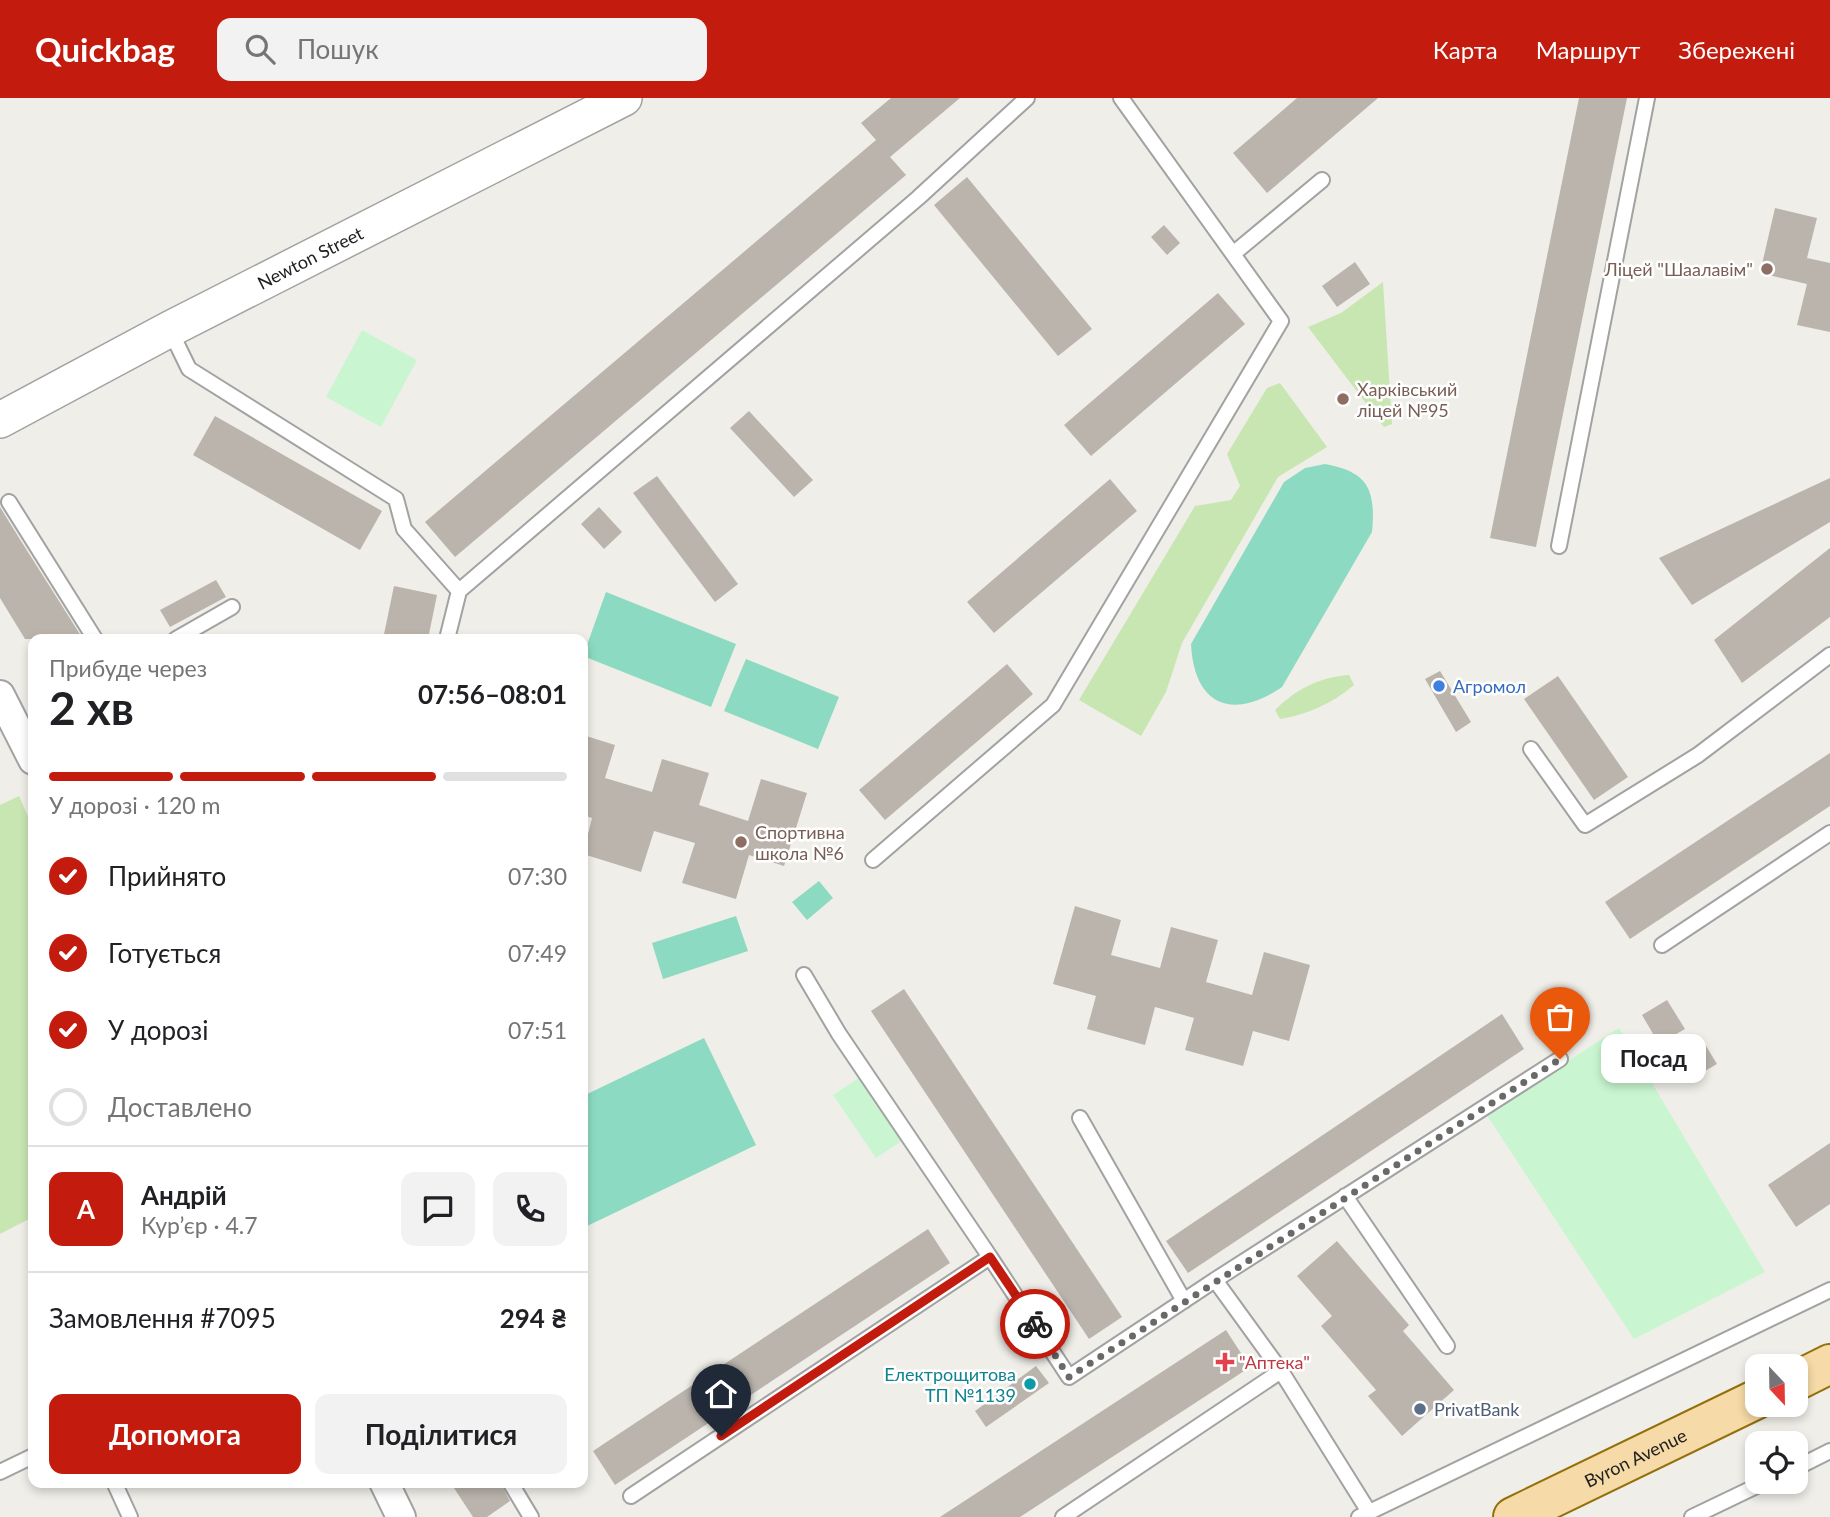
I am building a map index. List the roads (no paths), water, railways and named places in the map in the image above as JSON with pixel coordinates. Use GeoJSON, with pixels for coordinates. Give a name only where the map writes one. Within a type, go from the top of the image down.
{"type":"FeatureCollection","features":[{"type":"Feature","properties":{"kind":"main road"},"geometry":{"type":"LineString","coordinates":[[1808,1375],[1830,1364]]}},
{"type":"Feature","properties":{"kind":"main road","name":"Byron Avenue"},"geometry":{"type":"LineString","coordinates":[[1521,1515],[1745,1405]]}},
{"type":"Feature","properties":{"kind":"street","name":"Newton Street"},"geometry":{"type":"LineString","coordinates":[[0,421],[170,329],[624,98]]}},
{"type":"Feature","properties":{"kind":"street"},"geometry":{"type":"LineString","coordinates":[[0,695],[6,724],[28,753]]}},
{"type":"Feature","properties":{"kind":"street"},"geometry":{"type":"LineString","coordinates":[[387,1488],[401,1517]]}},
{"type":"Feature","properties":{"kind":"lane"},"geometry":{"type":"LineString","coordinates":[[448,634],[459,591],[918,198],[1027,98]]}},
{"type":"Feature","properties":{"kind":"lane"},"geometry":{"type":"LineString","coordinates":[[873,860],[1053,705],[1281,321],[1121,98]]}},
{"type":"Feature","properties":{"kind":"lane"},"geometry":{"type":"LineString","coordinates":[[1559,546],[1647,98]]}},
{"type":"Feature","properties":{"kind":"lane"},"geometry":{"type":"LineString","coordinates":[[1233,254],[1322,180]]}},
{"type":"Feature","properties":{"kind":"lane"},"geometry":{"type":"LineString","coordinates":[[170,329],[189,369],[396,499],[404,529],[459,591]]}},
{"type":"Feature","properties":{"kind":"lane"},"geometry":{"type":"LineString","coordinates":[[9,502],[91,634]]}},
{"type":"Feature","properties":{"kind":"lane"},"geometry":{"type":"LineString","coordinates":[[185,634],[232,607]]}},
{"type":"Feature","properties":{"kind":"lane"},"geometry":{"type":"LineString","coordinates":[[1531,749],[1584,825],[1698,755],[1830,655]]}},
{"type":"Feature","properties":{"kind":"lane"},"geometry":{"type":"LineString","coordinates":[[1662,945],[1830,834]]}},
{"type":"Feature","properties":{"kind":"lane"},"geometry":{"type":"LineString","coordinates":[[804,975],[839,1034],[1069,1377],[1560,1059]]}},
{"type":"Feature","properties":{"kind":"lane"},"geometry":{"type":"LineString","coordinates":[[1080,1118],[1184,1301]]}},
{"type":"Feature","properties":{"kind":"lane"},"geometry":{"type":"LineString","coordinates":[[1345,1196],[1447,1346]]}},
{"type":"Feature","properties":{"kind":"lane"},"geometry":{"type":"LineString","coordinates":[[631,1496],[990,1257]]}},
{"type":"Feature","properties":{"kind":"lane"},"geometry":{"type":"LineString","coordinates":[[1216,1280],[1281,1371],[1364,1515],[1830,1290]]}},
{"type":"Feature","properties":{"kind":"lane"},"geometry":{"type":"LineString","coordinates":[[1063,1517],[1281,1371]]}},
{"type":"Feature","properties":{"kind":"lane"},"geometry":{"type":"LineString","coordinates":[[1808,1462],[1830,1451]]}},
{"type":"Feature","properties":{"kind":"lane"},"geometry":{"type":"LineString","coordinates":[[0,1472],[28,1458]]}},
{"type":"Feature","properties":{"kind":"lane"},"geometry":{"type":"LineString","coordinates":[[117,1488],[130,1517]]}},
{"type":"Feature","properties":{"kind":"lane"},"geometry":{"type":"LineString","coordinates":[[514,1488],[531,1517]]}},
{"type":"Feature","properties":{"kind":"lane"},"geometry":{"type":"LineString","coordinates":[[1692,1517],[1745,1492]]}},
{"type":"Feature","properties":{"kind":"place","name":"Ліцей \"Шаалавім\""},"geometry":{"type":"Point","coordinates":[1767,269]}},
{"type":"Feature","properties":{"kind":"place","name":"Харківський ліцей №95"},"geometry":{"type":"Point","coordinates":[1343,399]}},
{"type":"Feature","properties":{"kind":"place","name":"Агромол"},"geometry":{"type":"Point","coordinates":[1439,686]}},
{"type":"Feature","properties":{"kind":"place","name":"Спортивна школа №6"},"geometry":{"type":"Point","coordinates":[741,842]}},
{"type":"Feature","properties":{"kind":"place","name":"Посад"},"geometry":{"type":"Point","coordinates":[1560,1059]}},
{"type":"Feature","properties":{"kind":"place","name":"\"Аптека\""},"geometry":{"type":"Point","coordinates":[1225,1362]}},
{"type":"Feature","properties":{"kind":"place","name":"Електрощитова ТП №1139"},"geometry":{"type":"Point","coordinates":[1030,1384]}},
{"type":"Feature","properties":{"kind":"place","name":"PrivatBank"},"geometry":{"type":"Point","coordinates":[1420,1409]}}]}
